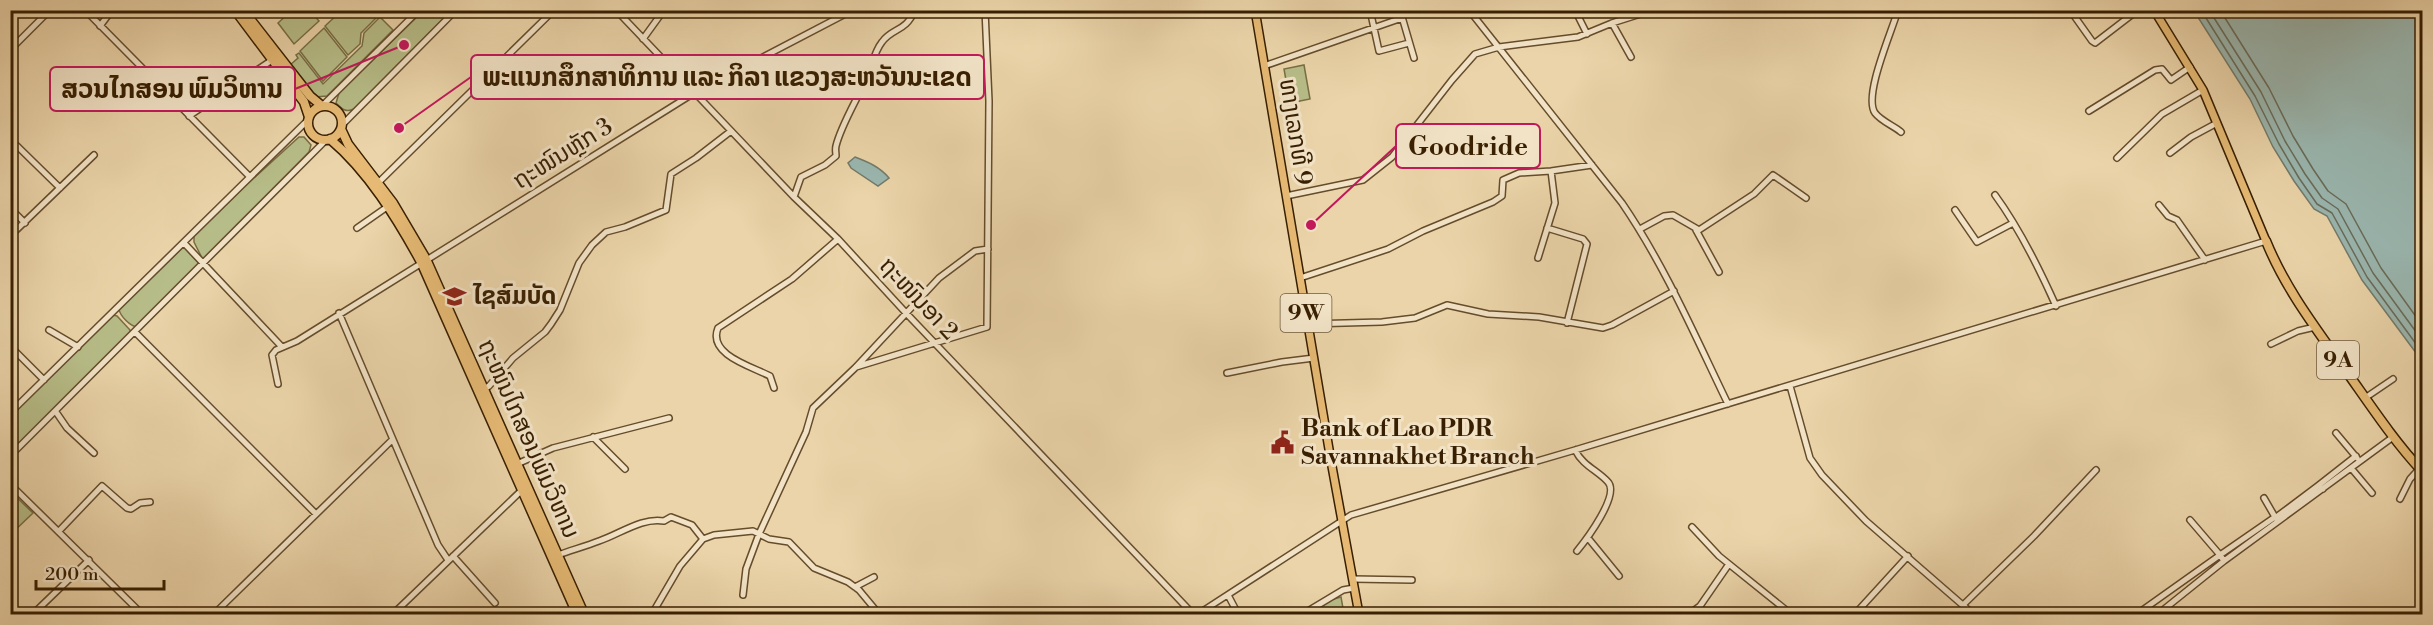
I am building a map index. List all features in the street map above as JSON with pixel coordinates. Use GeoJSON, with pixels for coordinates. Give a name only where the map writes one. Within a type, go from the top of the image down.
{"type":"FeatureCollection","features":[{"type":"Feature","properties":{"kind":"highway"},"geometry":{"type":"LineString","coordinates":[[235,10],[277,62],[322,106]]}},
{"type":"Feature","properties":{"kind":"highway"},"geometry":{"type":"LineString","coordinates":[[243,10],[304,102],[309,119],[309,130],[313,135],[328,139],[338,134],[341,127],[340,116],[331,107],[322,106],[314,110],[309,119]]}},
{"type":"Feature","properties":{"kind":"highway","name":"ຖະໜົນໄກສອນພົມວິຫານ"},"geometry":{"type":"LineString","coordinates":[[341,127],[348,144],[411,231],[577,615]]}},
{"type":"Feature","properties":{"kind":"highway","name":"ຖະໜົນໄກສອນພົມວິຫານ"},"geometry":{"type":"LineString","coordinates":[[328,139],[341,149],[387,207],[424,261]]}},
{"type":"Feature","properties":{"kind":"highway","name":"9A"},"geometry":{"type":"LineString","coordinates":[[2266,241],[2277,268],[2315,327],[2393,437],[2421,469]]}},
{"type":"Feature","properties":{"kind":"highway","name":"ຖະໜົນໄກສອນພົມວິຫານ"},"geometry":{"type":"LineString","coordinates":[[462,346],[484,389],[517,464],[524,488],[558,555],[584,615]]}},
{"type":"Feature","properties":{"kind":"main road","name":"ທາງເລກທີ 9"},"geometry":{"type":"LineString","coordinates":[[1255,10],[1359,615]]}},
{"type":"Feature","properties":{"kind":"main road","name":"9A"},"geometry":{"type":"LineString","coordinates":[[2154,10],[2203,90],[2266,241]]}},
{"type":"Feature","properties":{"kind":"street"},"geometry":{"type":"LineString","coordinates":[[10,50],[50,10]]}},
{"type":"Feature","properties":{"kind":"street"},"geometry":{"type":"LineString","coordinates":[[85,10],[250,177]]}},
{"type":"Feature","properties":{"kind":"street"},"geometry":{"type":"LineString","coordinates":[[100,26],[112,10]]}},
{"type":"Feature","properties":{"kind":"street"},"geometry":{"type":"LineString","coordinates":[[322,106],[419,10]]}},
{"type":"Feature","properties":{"kind":"street"},"geometry":{"type":"LineString","coordinates":[[341,127],[456,10]]}},
{"type":"Feature","properties":{"kind":"street"},"geometry":{"type":"LineString","coordinates":[[378,183],[554,10]]}},
{"type":"Feature","properties":{"kind":"street","name":"ຖະໜົນອາ 2"},"geometry":{"type":"LineString","coordinates":[[616,10],[794,197],[838,239],[1193,615]]}},
{"type":"Feature","properties":{"kind":"street"},"geometry":{"type":"LineString","coordinates":[[643,39],[664,10]]}},
{"type":"Feature","properties":{"kind":"street","name":"ຖະໜົນຫຼັກ 3"},"geometry":{"type":"LineString","coordinates":[[282,347],[297,341],[694,93],[853,10]]}},
{"type":"Feature","properties":{"kind":"street"},"geometry":{"type":"LineString","coordinates":[[794,197],[801,177],[825,165],[836,156],[835,148],[841,132],[882,41],[891,33],[902,29],[915,10]]}},
{"type":"Feature","properties":{"kind":"street"},"geometry":{"type":"LineString","coordinates":[[856,367],[987,327],[989,99],[985,10]]}},
{"type":"Feature","properties":{"kind":"street"},"geometry":{"type":"LineString","coordinates":[[1370,10],[1379,51],[1409,42]]}},
{"type":"Feature","properties":{"kind":"street"},"geometry":{"type":"LineString","coordinates":[[1400,10],[1414,58]]}},
{"type":"Feature","properties":{"kind":"street"},"geometry":{"type":"LineString","coordinates":[[1469,10],[1640,229],[1674,291],[1728,404]]}},
{"type":"Feature","properties":{"kind":"street"},"geometry":{"type":"LineString","coordinates":[[1575,10],[1587,34]]}},
{"type":"Feature","properties":{"kind":"street"},"geometry":{"type":"LineString","coordinates":[[1286,196],[1363,180],[1372,175],[1392,156],[1475,54],[1499,47],[1555,41],[1587,34],[1653,10]]}},
{"type":"Feature","properties":{"kind":"street"},"geometry":{"type":"LineString","coordinates":[[1898,10],[1886,44],[1871,103],[1876,114],[1901,132]]}},
{"type":"Feature","properties":{"kind":"street"},"geometry":{"type":"LineString","coordinates":[[2070,10],[2095,43],[2138,10]]}},
{"type":"Feature","properties":{"kind":"street"},"geometry":{"type":"LineString","coordinates":[[1264,66],[1402,18]]}},
{"type":"Feature","properties":{"kind":"street"},"geometry":{"type":"LineString","coordinates":[[1612,23],[1631,57]]}},
{"type":"Feature","properties":{"kind":"street"},"geometry":{"type":"LineString","coordinates":[[189,116],[277,62]]}},
{"type":"Feature","properties":{"kind":"street"},"geometry":{"type":"LineString","coordinates":[[2089,111],[2155,70],[2162,69],[2171,80],[2190,67]]}},
{"type":"Feature","properties":{"kind":"street"},"geometry":{"type":"LineString","coordinates":[[2117,158],[2162,114],[2203,90]]}},
{"type":"Feature","properties":{"kind":"street"},"geometry":{"type":"LineString","coordinates":[[10,413],[309,119]]}},
{"type":"Feature","properties":{"kind":"street"},"geometry":{"type":"LineString","coordinates":[[2170,153],[2191,137],[2217,123]]}},
{"type":"Feature","properties":{"kind":"street"},"geometry":{"type":"LineString","coordinates":[[484,389],[489,387],[513,358],[545,332],[551,324],[560,310],[579,263],[592,245],[606,232],[625,227],[666,210],[671,174],[731,131]]}},
{"type":"Feature","properties":{"kind":"street"},"geometry":{"type":"LineString","coordinates":[[10,456],[328,139]]}},
{"type":"Feature","properties":{"kind":"street"},"geometry":{"type":"LineString","coordinates":[[10,140],[60,188]]}},
{"type":"Feature","properties":{"kind":"street"},"geometry":{"type":"LineString","coordinates":[[10,236],[94,155]]}},
{"type":"Feature","properties":{"kind":"street"},"geometry":{"type":"LineString","coordinates":[[1300,278],[1388,249],[1423,231],[1493,202],[1502,196],[1503,180],[1511,176],[1519,173],[1592,165]]}},
{"type":"Feature","properties":{"kind":"street"},"geometry":{"type":"LineString","coordinates":[[1538,258],[1555,203],[1551,171]]}},
{"type":"Feature","properties":{"kind":"street"},"geometry":{"type":"LineString","coordinates":[[1696,230],[1754,194],[1773,175],[1806,198]]}},
{"type":"Feature","properties":{"kind":"street"},"geometry":{"type":"LineString","coordinates":[[1995,195],[2041,271],[2056,306]]}},
{"type":"Feature","properties":{"kind":"street"},"geometry":{"type":"LineString","coordinates":[[2159,205],[2169,217],[2177,220],[2205,260]]}},
{"type":"Feature","properties":{"kind":"street"},"geometry":{"type":"LineString","coordinates":[[357,228],[387,207]]}},
{"type":"Feature","properties":{"kind":"street"},"geometry":{"type":"LineString","coordinates":[[10,208],[25,223]]}},
{"type":"Feature","properties":{"kind":"street"},"geometry":{"type":"LineString","coordinates":[[1955,210],[1977,242],[2013,223]]}},
{"type":"Feature","properties":{"kind":"street"},"geometry":{"type":"LineString","coordinates":[[1640,229],[1664,216],[1673,214],[1696,230],[1719,272]]}},
{"type":"Feature","properties":{"kind":"street"},"geometry":{"type":"LineString","coordinates":[[1547,228],[1583,239],[1587,244],[1567,323]]}},
{"type":"Feature","properties":{"kind":"street"},"geometry":{"type":"LineString","coordinates":[[774,388],[770,376],[729,356],[720,349],[716,334],[718,328],[792,279],[838,239]]}},
{"type":"Feature","properties":{"kind":"street"},"geometry":{"type":"LineString","coordinates":[[1198,615],[1342,520],[1360,512],[1790,386],[2266,241]]}},
{"type":"Feature","properties":{"kind":"street"},"geometry":{"type":"LineString","coordinates":[[184,243],[282,347],[274,351],[272,355],[278,384]]}},
{"type":"Feature","properties":{"kind":"street"},"geometry":{"type":"LineString","coordinates":[[742,595],[746,569],[759,534],[806,432],[813,408],[856,367],[939,278],[975,251],[988,249]]}},
{"type":"Feature","properties":{"kind":"street"},"geometry":{"type":"LineString","coordinates":[[1308,324],[1382,322],[1415,318],[1447,305],[1488,314],[1539,317],[1567,323],[1608,327],[1674,291]]}},
{"type":"Feature","properties":{"kind":"street"},"geometry":{"type":"LineString","coordinates":[[339,313],[438,545],[495,603]]}},
{"type":"Feature","properties":{"kind":"street"},"geometry":{"type":"LineString","coordinates":[[2271,344],[2298,331],[2315,327]]}},
{"type":"Feature","properties":{"kind":"street"},"geometry":{"type":"LineString","coordinates":[[49,330],[78,347]]}},
{"type":"Feature","properties":{"kind":"street"},"geometry":{"type":"LineString","coordinates":[[135,332],[316,513]]}},
{"type":"Feature","properties":{"kind":"street"},"geometry":{"type":"LineString","coordinates":[[10,346],[44,380]]}},
{"type":"Feature","properties":{"kind":"street"},"geometry":{"type":"LineString","coordinates":[[1227,373],[1314,358]]}},
{"type":"Feature","properties":{"kind":"street"},"geometry":{"type":"LineString","coordinates":[[2365,398],[2393,379]]}},
{"type":"Feature","properties":{"kind":"street"},"geometry":{"type":"LineString","coordinates":[[1790,386],[1808,451],[1822,475],[1866,520],[1963,605],[1969,613]]}},
{"type":"Feature","properties":{"kind":"street"},"geometry":{"type":"LineString","coordinates":[[56,412],[68,428],[94,453]]}},
{"type":"Feature","properties":{"kind":"street"},"geometry":{"type":"LineString","coordinates":[[517,464],[553,448],[669,418]]}},
{"type":"Feature","properties":{"kind":"street"},"geometry":{"type":"LineString","coordinates":[[2336,433],[2358,458]]}},
{"type":"Feature","properties":{"kind":"street"},"geometry":{"type":"LineString","coordinates":[[592,437],[625,469]]}},
{"type":"Feature","properties":{"kind":"street"},"geometry":{"type":"LineString","coordinates":[[2137,615],[2222,558],[2358,458],[2393,437]]}},
{"type":"Feature","properties":{"kind":"street"},"geometry":{"type":"LineString","coordinates":[[214,615],[392,440]]}},
{"type":"Feature","properties":{"kind":"street"},"geometry":{"type":"LineString","coordinates":[[1575,450],[1587,466],[1611,485],[1610,498],[1588,538],[1577,551]]}},
{"type":"Feature","properties":{"kind":"street"},"geometry":{"type":"LineString","coordinates":[[2321,487],[2351,468],[2358,458]]}},
{"type":"Feature","properties":{"kind":"street"},"geometry":{"type":"LineString","coordinates":[[2351,468],[2372,493]]}},
{"type":"Feature","properties":{"kind":"street"},"geometry":{"type":"LineString","coordinates":[[2400,499],[2410,479],[2421,469]]}},
{"type":"Feature","properties":{"kind":"street"},"geometry":{"type":"LineString","coordinates":[[1963,605],[2041,529],[2096,470]]}},
{"type":"Feature","properties":{"kind":"street"},"geometry":{"type":"LineString","coordinates":[[10,484],[142,615]]}},
{"type":"Feature","properties":{"kind":"street"},"geometry":{"type":"LineString","coordinates":[[59,531],[102,486],[130,509],[140,503],[150,502]]}},
{"type":"Feature","properties":{"kind":"street"},"geometry":{"type":"LineString","coordinates":[[393,615],[524,488]]}},
{"type":"Feature","properties":{"kind":"street"},"geometry":{"type":"LineString","coordinates":[[2264,498],[2276,519]]}},
{"type":"Feature","properties":{"kind":"street"},"geometry":{"type":"LineString","coordinates":[[558,555],[645,522],[655,519],[663,521],[671,517],[692,525],[703,539]]}},
{"type":"Feature","properties":{"kind":"street"},"geometry":{"type":"LineString","coordinates":[[2190,520],[2222,558]]}},
{"type":"Feature","properties":{"kind":"street"},"geometry":{"type":"LineString","coordinates":[[1692,527],[1729,564],[1791,615]]}},
{"type":"Feature","properties":{"kind":"street"},"geometry":{"type":"LineString","coordinates":[[652,615],[680,566],[703,539],[733,532],[753,531],[769,539],[789,543],[814,567],[855,587],[870,601],[879,615]]}},
{"type":"Feature","properties":{"kind":"street"},"geometry":{"type":"LineString","coordinates":[[1588,538],[1619,576]]}},
{"type":"Feature","properties":{"kind":"street"},"geometry":{"type":"LineString","coordinates":[[1855,615],[1908,556]]}},
{"type":"Feature","properties":{"kind":"street"},"geometry":{"type":"LineString","coordinates":[[2158,615],[2222,558]]}},
{"type":"Feature","properties":{"kind":"street"},"geometry":{"type":"LineString","coordinates":[[33,615],[88,560]]}},
{"type":"Feature","properties":{"kind":"street"},"geometry":{"type":"LineString","coordinates":[[1689,615],[1700,606],[1729,564]]}},
{"type":"Feature","properties":{"kind":"street"},"geometry":{"type":"LineString","coordinates":[[855,587],[874,577]]}},
{"type":"Feature","properties":{"kind":"street"},"geometry":{"type":"LineString","coordinates":[[1353,579],[1412,580]]}},
{"type":"Feature","properties":{"kind":"street"},"geometry":{"type":"LineString","coordinates":[[1303,615],[1343,590],[1354,588]]}},
{"type":"Feature","properties":{"kind":"street"},"geometry":{"type":"LineString","coordinates":[[1228,595],[1238,615]]}},
{"type":"Feature","properties":{"kind":"street"},"geometry":{"type":"LineString","coordinates":[[2148,607],[2153,615]]}},
{"type":"Feature","properties":{"kind":"green space"},"geometry":{"type":"Polygon","coordinates":[[[347,10],[373,11],[378,16],[361,33],[360,44],[348,55],[325,26],[339,13],[342,15],[347,10]]]}},
{"type":"Feature","properties":{"kind":"green space"},"geometry":{"type":"Polygon","coordinates":[[[291,11],[310,11],[319,21],[294,44],[278,23],[291,11]]]}},
{"type":"Feature","properties":{"kind":"green space"},"geometry":{"type":"Polygon","coordinates":[[[423,11],[453,11],[354,109],[346,110],[340,107],[336,103],[339,93],[423,11]]]}},
{"type":"Feature","properties":{"kind":"green space"},"geometry":{"type":"Polygon","coordinates":[[[380,17],[393,30],[327,96],[315,97],[290,65],[298,58],[296,55],[299,53],[323,84],[362,46],[364,33],[380,17]]]}},
{"type":"Feature","properties":{"kind":"green space"},"geometry":{"type":"Polygon","coordinates":[[[324,28],[347,57],[323,81],[300,51],[324,28]]]}},
{"type":"Feature","properties":{"kind":"green space"},"geometry":{"type":"Polygon","coordinates":[[[1304,65],[1310,99],[1290,103],[1284,69],[1304,65]]]}},
{"type":"Feature","properties":{"kind":"green space"},"geometry":{"type":"Polygon","coordinates":[[[299,137],[304,137],[311,145],[309,152],[205,258],[202,258],[194,242],[194,236],[299,137]]]}},
{"type":"Feature","properties":{"kind":"green space"},"geometry":{"type":"Polygon","coordinates":[[[182,248],[185,248],[200,264],[137,327],[131,325],[123,318],[119,309],[182,248]]]}},
{"type":"Feature","properties":{"kind":"green space"},"geometry":{"type":"Polygon","coordinates":[[[113,315],[117,316],[130,330],[130,333],[11,451],[11,415],[113,315]]]}},
{"type":"Feature","properties":{"kind":"green space"},"geometry":{"type":"Polygon","coordinates":[[[10,491],[33,513],[11,534],[10,534],[10,491]]]}},
{"type":"Feature","properties":{"kind":"green space"},"geometry":{"type":"Polygon","coordinates":[[[1341,597],[1344,614],[1306,614],[1327,601],[1341,597]]]}},
{"type":"Feature","properties":{"kind":"water"},"geometry":{"type":"Polygon","coordinates":[[[2194,11],[2422,11],[2422,361],[2362,280],[2327,216],[2314,209],[2294,181],[2273,147],[2250,99],[2194,11]]]}},
{"type":"Feature","properties":{"kind":"water"},"geometry":{"type":"Polygon","coordinates":[[[855,157],[878,168],[889,178],[878,186],[851,168],[848,163],[855,157]]]}},
{"type":"Feature","properties":{"kind":"place","name":"ສວນໄກສອນ ພົມວິຫານ"},"geometry":{"type":"Point","coordinates":[404,45]}},
{"type":"Feature","properties":{"kind":"place","name":"ພະແນກສຶກສາທິການ ແລະ ກິລາ ແຂວງສະຫວັນນະເຂດ"},"geometry":{"type":"Point","coordinates":[399,128]}},
{"type":"Feature","properties":{"kind":"place","name":"Goodride"},"geometry":{"type":"Point","coordinates":[1311,225]}},
{"type":"Feature","properties":{"kind":"place","name":"ໄຊສົມບັດ"},"geometry":{"type":"Point","coordinates":[455,297]}},
{"type":"Feature","properties":{"kind":"place","name":"Bank of Lao PDR Savannakhet Branch"},"geometry":{"type":"Point","coordinates":[1283,443]}}]}
